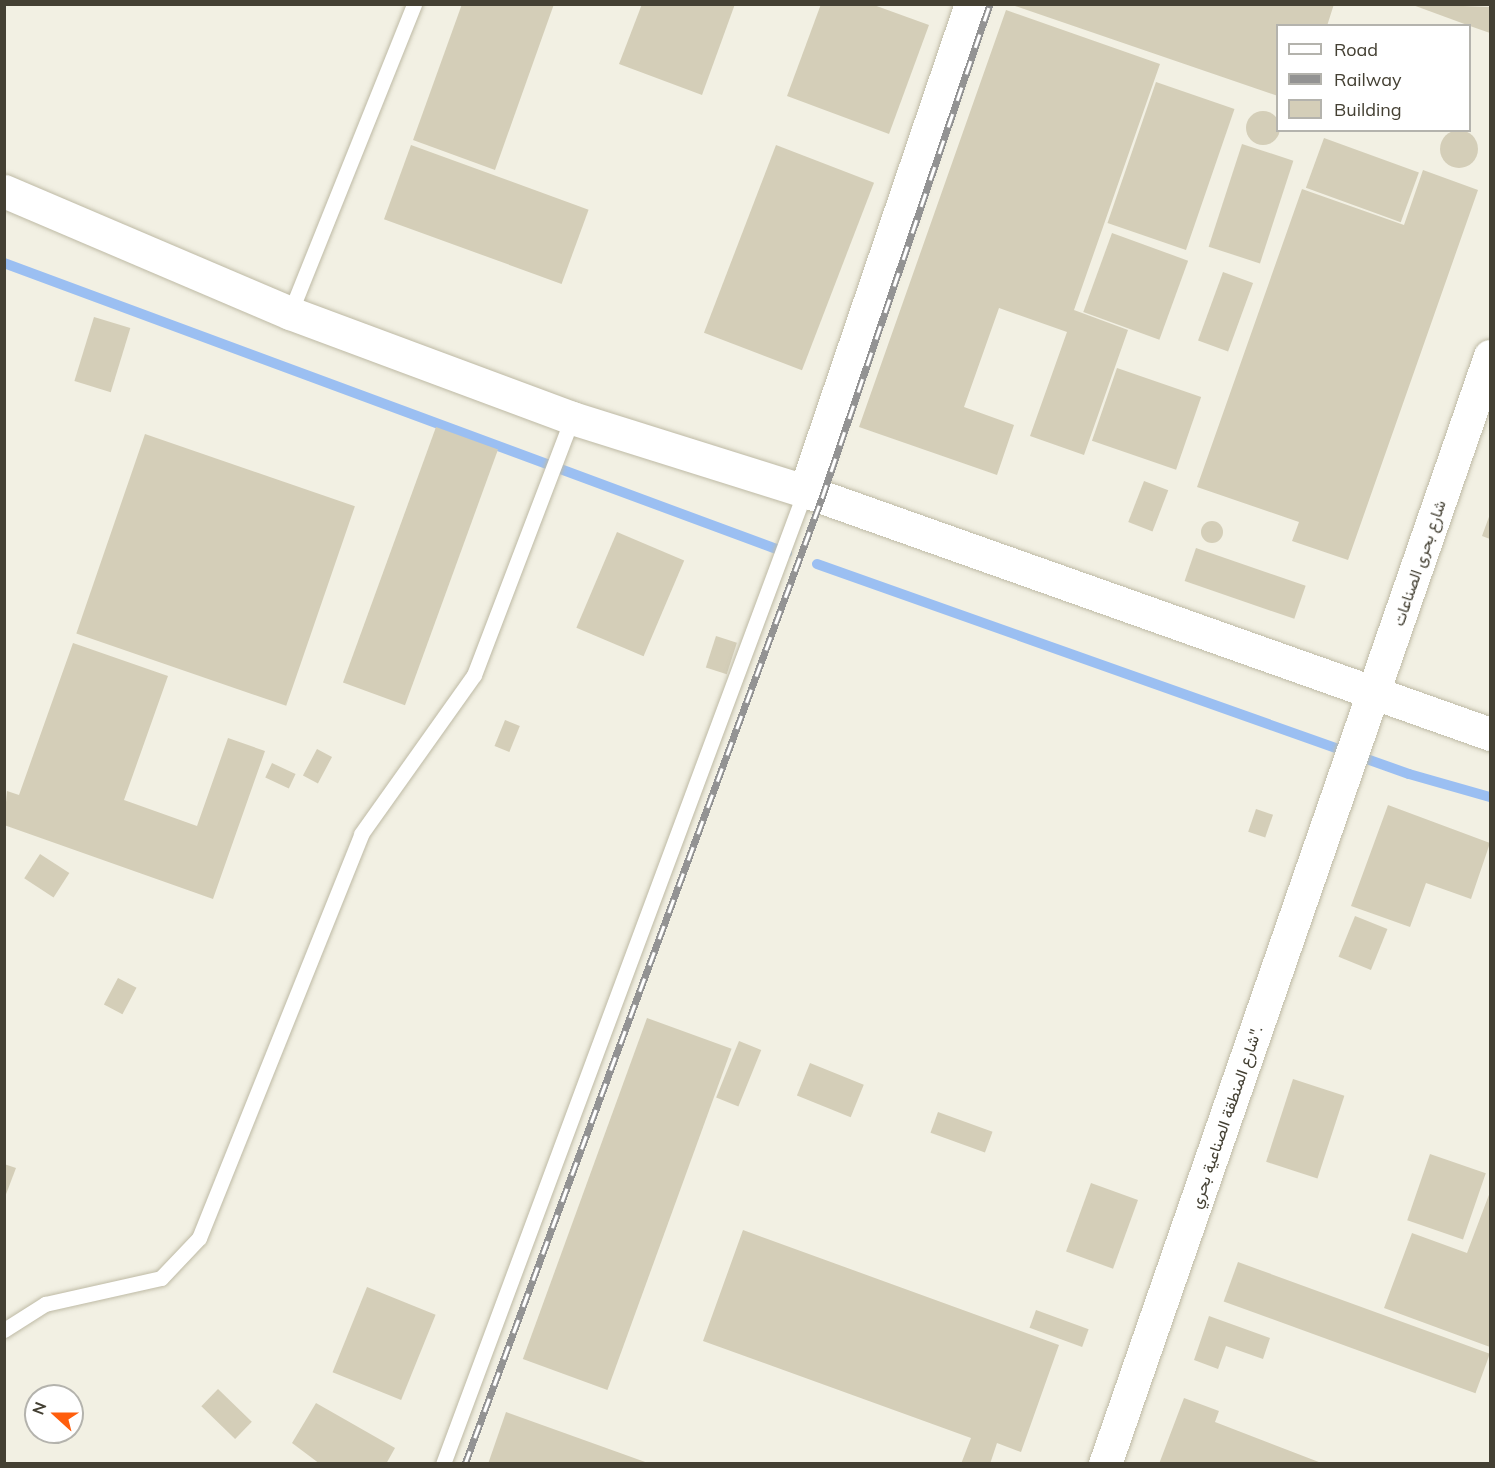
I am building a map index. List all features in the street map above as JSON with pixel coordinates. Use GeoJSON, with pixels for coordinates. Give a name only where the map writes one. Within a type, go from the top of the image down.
{"type":"FeatureCollection","features":[{"type":"Feature","properties":{"kind":"street"},"geometry":{"type":"LineString","coordinates":[[805,491],[971,4]]}},
{"type":"Feature","properties":{"kind":"street"},"geometry":{"type":"LineString","coordinates":[[4,191],[290,313],[572,418],[805,491],[1491,734]]}},
{"type":"Feature","properties":{"kind":"street","name":"شارع بحرى الصناعات"},"geometry":{"type":"LineString","coordinates":[[1348,770],[1491,356]]}},
{"type":"Feature","properties":{"kind":"street","name":"شارع المنطقة الصناعية بحري\"."},"geometry":{"type":"LineString","coordinates":[[1105,1464],[1348,770]]}},
{"type":"Feature","properties":{"kind":"lane"},"geometry":{"type":"LineString","coordinates":[[290,313],[414,4]]}},
{"type":"Feature","properties":{"kind":"lane"},"geometry":{"type":"LineString","coordinates":[[4,1330],[45,1304],[161,1278],[199,1238],[361,834],[474,675],[572,418]]}},
{"type":"Feature","properties":{"kind":"lane"},"geometry":{"type":"LineString","coordinates":[[443,1464],[805,491]]}},
{"type":"Feature","properties":{"kind":"building"},"geometry":{"type":"Polygon","coordinates":[[[462,4],[554,4],[495,170],[413,140],[462,4]]]}},
{"type":"Feature","properties":{"kind":"building"},"geometry":{"type":"Polygon","coordinates":[[[642,4],[735,4],[702,95],[619,64],[642,4]]]}},
{"type":"Feature","properties":{"kind":"building"},"geometry":{"type":"Polygon","coordinates":[[[821,4],[871,4],[929,25],[889,134],[787,96],[821,4]]]}},
{"type":"Feature","properties":{"kind":"building"},"geometry":{"type":"Polygon","coordinates":[[[1334,4],[1328,24],[1276,24],[1276,95],[1012,5],[1334,4]]]}},
{"type":"Feature","properties":{"kind":"building"},"geometry":{"type":"Polygon","coordinates":[[[1410,4],[1490,7],[1490,33],[1471,26],[1471,24],[1465,24],[1410,4]]]}},
{"type":"Feature","properties":{"kind":"building"},"geometry":{"type":"Polygon","coordinates":[[[1006,10],[1160,64],[1074,310],[1128,330],[1084,455],[1030,436],[1067,332],[999,308],[964,407],[1014,425],[997,475],[859,427],[1006,10]]]}},
{"type":"Feature","properties":{"kind":"building"},"geometry":{"type":"Polygon","coordinates":[[[1156,82],[1234,109],[1186,250],[1107,223],[1156,82]]]}},
{"type":"Feature","properties":{"kind":"building"},"geometry":{"type":"Polygon","coordinates":[[[1263,111],[1275,116],[1276,132],[1279,132],[1275,140],[1263,145],[1251,140],[1246,128],[1251,116],[1263,111]]]}},
{"type":"Feature","properties":{"kind":"building"},"geometry":{"type":"Polygon","coordinates":[[[1450,132],[1468,132],[1473,135],[1477,142],[1477,156],[1473,163],[1466,167],[1452,167],[1445,163],[1441,156],[1441,142],[1445,135],[1450,132]]]}},
{"type":"Feature","properties":{"kind":"building"},"geometry":{"type":"Polygon","coordinates":[[[1324,138],[1419,173],[1401,222],[1306,188],[1324,138]]]}},
{"type":"Feature","properties":{"kind":"building"},"geometry":{"type":"Polygon","coordinates":[[[1242,144],[1293,161],[1260,263],[1209,247],[1242,144]]]}},
{"type":"Feature","properties":{"kind":"building"},"geometry":{"type":"Polygon","coordinates":[[[411,145],[589,210],[562,284],[384,219],[411,145]]]}},
{"type":"Feature","properties":{"kind":"building"},"geometry":{"type":"Polygon","coordinates":[[[776,145],[874,183],[802,370],[704,333],[776,145]]]}},
{"type":"Feature","properties":{"kind":"building"},"geometry":{"type":"Polygon","coordinates":[[[1423,170],[1478,190],[1348,560],[1292,541],[1299,522],[1197,487],[1302,189],[1404,225],[1423,170]]]}},
{"type":"Feature","properties":{"kind":"building"},"geometry":{"type":"Polygon","coordinates":[[[1112,233],[1188,261],[1159,340],[1083,312],[1112,233]]]}},
{"type":"Feature","properties":{"kind":"building"},"geometry":{"type":"Polygon","coordinates":[[[1223,272],[1253,283],[1228,352],[1198,341],[1223,272]]]}},
{"type":"Feature","properties":{"kind":"building"},"geometry":{"type":"Polygon","coordinates":[[[94,317],[130,328],[111,392],[74,381],[94,317]]]}},
{"type":"Feature","properties":{"kind":"building"},"geometry":{"type":"Polygon","coordinates":[[[1117,368],[1201,397],[1176,470],[1092,441],[1117,368]]]}},
{"type":"Feature","properties":{"kind":"building"},"geometry":{"type":"Polygon","coordinates":[[[436,427],[498,450],[405,705],[343,683],[436,427]]]}},
{"type":"Feature","properties":{"kind":"building"},"geometry":{"type":"Polygon","coordinates":[[[145,434],[355,506],[286,706],[76,634],[145,434]]]}},
{"type":"Feature","properties":{"kind":"building"},"geometry":{"type":"Polygon","coordinates":[[[1144,481],[1168,490],[1153,531],[1128,522],[1144,481]]]}},
{"type":"Feature","properties":{"kind":"building"},"geometry":{"type":"Polygon","coordinates":[[[1490,514],[1490,539],[1482,536],[1490,514]]]}},
{"type":"Feature","properties":{"kind":"building"},"geometry":{"type":"Polygon","coordinates":[[[1212,521],[1220,524],[1223,532],[1220,540],[1212,543],[1204,540],[1201,532],[1204,524],[1212,521]]]}},
{"type":"Feature","properties":{"kind":"building"},"geometry":{"type":"Polygon","coordinates":[[[617,532],[684,561],[644,656],[576,628],[617,532]]]}},
{"type":"Feature","properties":{"kind":"building"},"geometry":{"type":"Polygon","coordinates":[[[1196,548],[1306,586],[1294,619],[1185,581],[1196,548]]]}},
{"type":"Feature","properties":{"kind":"building"},"geometry":{"type":"Polygon","coordinates":[[[716,636],[737,643],[727,674],[706,667],[716,636]]]}},
{"type":"Feature","properties":{"kind":"building"},"geometry":{"type":"Polygon","coordinates":[[[73,643],[168,676],[124,800],[197,826],[228,738],[265,751],[213,899],[4,825],[7,791],[19,795],[73,643]]]}},
{"type":"Feature","properties":{"kind":"building"},"geometry":{"type":"Polygon","coordinates":[[[505,720],[520,726],[509,752],[495,746],[505,720]]]}},
{"type":"Feature","properties":{"kind":"building"},"geometry":{"type":"Polygon","coordinates":[[[317,749],[332,757],[318,783],[303,775],[317,749]]]}},
{"type":"Feature","properties":{"kind":"building"},"geometry":{"type":"Polygon","coordinates":[[[272,763],[296,774],[289,788],[265,778],[272,763]]]}},
{"type":"Feature","properties":{"kind":"building"},"geometry":{"type":"Polygon","coordinates":[[[1388,805],[1490,843],[1471,899],[1426,883],[1410,927],[1351,906],[1388,805]]]}},
{"type":"Feature","properties":{"kind":"building"},"geometry":{"type":"Polygon","coordinates":[[[1256,809],[1273,815],[1265,838],[1248,832],[1256,809]]]}},
{"type":"Feature","properties":{"kind":"building"},"geometry":{"type":"Polygon","coordinates":[[[40,854],[69,873],[54,897],[24,878],[40,854]]]}},
{"type":"Feature","properties":{"kind":"building"},"geometry":{"type":"Polygon","coordinates":[[[1355,916],[1387,929],[1371,970],[1339,957],[1355,916]]]}},
{"type":"Feature","properties":{"kind":"building"},"geometry":{"type":"Polygon","coordinates":[[[118,978],[137,988],[122,1014],[104,1004],[118,978]]]}},
{"type":"Feature","properties":{"kind":"building"},"geometry":{"type":"Polygon","coordinates":[[[647,1018],[732,1049],[607,1390],[523,1359],[647,1018]]]}},
{"type":"Feature","properties":{"kind":"building"},"geometry":{"type":"Polygon","coordinates":[[[739,1041],[761,1050],[738,1107],[716,1098],[739,1041]]]}},
{"type":"Feature","properties":{"kind":"building"},"geometry":{"type":"Polygon","coordinates":[[[810,1063],[864,1085],[851,1117],[797,1095],[810,1063]]]}},
{"type":"Feature","properties":{"kind":"building"},"geometry":{"type":"Polygon","coordinates":[[[1293,1079],[1344,1096],[1317,1178],[1266,1162],[1293,1079]]]}},
{"type":"Feature","properties":{"kind":"building"},"geometry":{"type":"Polygon","coordinates":[[[938,1112],[993,1132],[985,1153],[930,1133],[938,1112]]]}},
{"type":"Feature","properties":{"kind":"building"},"geometry":{"type":"Polygon","coordinates":[[[1430,1154],[1486,1173],[1463,1239],[1407,1220],[1430,1154]]]}},
{"type":"Feature","properties":{"kind":"building"},"geometry":{"type":"Polygon","coordinates":[[[4,1164],[16,1168],[5,1197],[4,1197],[4,1164]]]}},
{"type":"Feature","properties":{"kind":"building"},"geometry":{"type":"Polygon","coordinates":[[[1091,1183],[1138,1200],[1113,1269],[1066,1252],[1091,1183]]]}},
{"type":"Feature","properties":{"kind":"building"},"geometry":{"type":"Polygon","coordinates":[[[1490,1192],[1490,1347],[1384,1308],[1412,1233],[1467,1253],[1490,1192]]]}},
{"type":"Feature","properties":{"kind":"building"},"geometry":{"type":"Polygon","coordinates":[[[743,1230],[1059,1345],[1021,1452],[997,1443],[990,1464],[961,1464],[971,1438],[703,1341],[743,1230]]]}},
{"type":"Feature","properties":{"kind":"building"},"geometry":{"type":"Polygon","coordinates":[[[1238,1262],[1490,1354],[1475,1393],[1224,1301],[1238,1262]]]}},
{"type":"Feature","properties":{"kind":"building"},"geometry":{"type":"Polygon","coordinates":[[[367,1287],[436,1315],[401,1400],[333,1372],[367,1287]]]}},
{"type":"Feature","properties":{"kind":"building"},"geometry":{"type":"Polygon","coordinates":[[[1036,1310],[1089,1329],[1082,1347],[1030,1328],[1036,1310]]]}},
{"type":"Feature","properties":{"kind":"building"},"geometry":{"type":"Polygon","coordinates":[[[1209,1316],[1270,1338],[1263,1359],[1226,1346],[1218,1369],[1194,1360],[1209,1316]]]}},
{"type":"Feature","properties":{"kind":"building"},"geometry":{"type":"Polygon","coordinates":[[[218,1389],[252,1422],[235,1439],[201,1406],[218,1389]]]}},
{"type":"Feature","properties":{"kind":"building"},"geometry":{"type":"Polygon","coordinates":[[[1184,1398],[1219,1411],[1215,1422],[1324,1464],[1159,1464],[1184,1398]]]}},
{"type":"Feature","properties":{"kind":"building"},"geometry":{"type":"Polygon","coordinates":[[[316,1403],[395,1448],[386,1464],[320,1464],[292,1443],[316,1403]]]}},
{"type":"Feature","properties":{"kind":"building"},"geometry":{"type":"Polygon","coordinates":[[[506,1412],[648,1463],[648,1464],[488,1464],[506,1412]]]}},
{"type":"Feature","properties":{"kind":"waterway"},"geometry":{"type":"LineString","coordinates":[[4,263],[787,553]]}},
{"type":"Feature","properties":{"kind":"waterway"},"geometry":{"type":"LineString","coordinates":[[817,564],[1409,774],[1490,797]]}},
{"type":"Feature","properties":{"kind":"railway"},"geometry":{"type":"LineString","coordinates":[[465,1464],[822,498],[990,4]]}}]}
